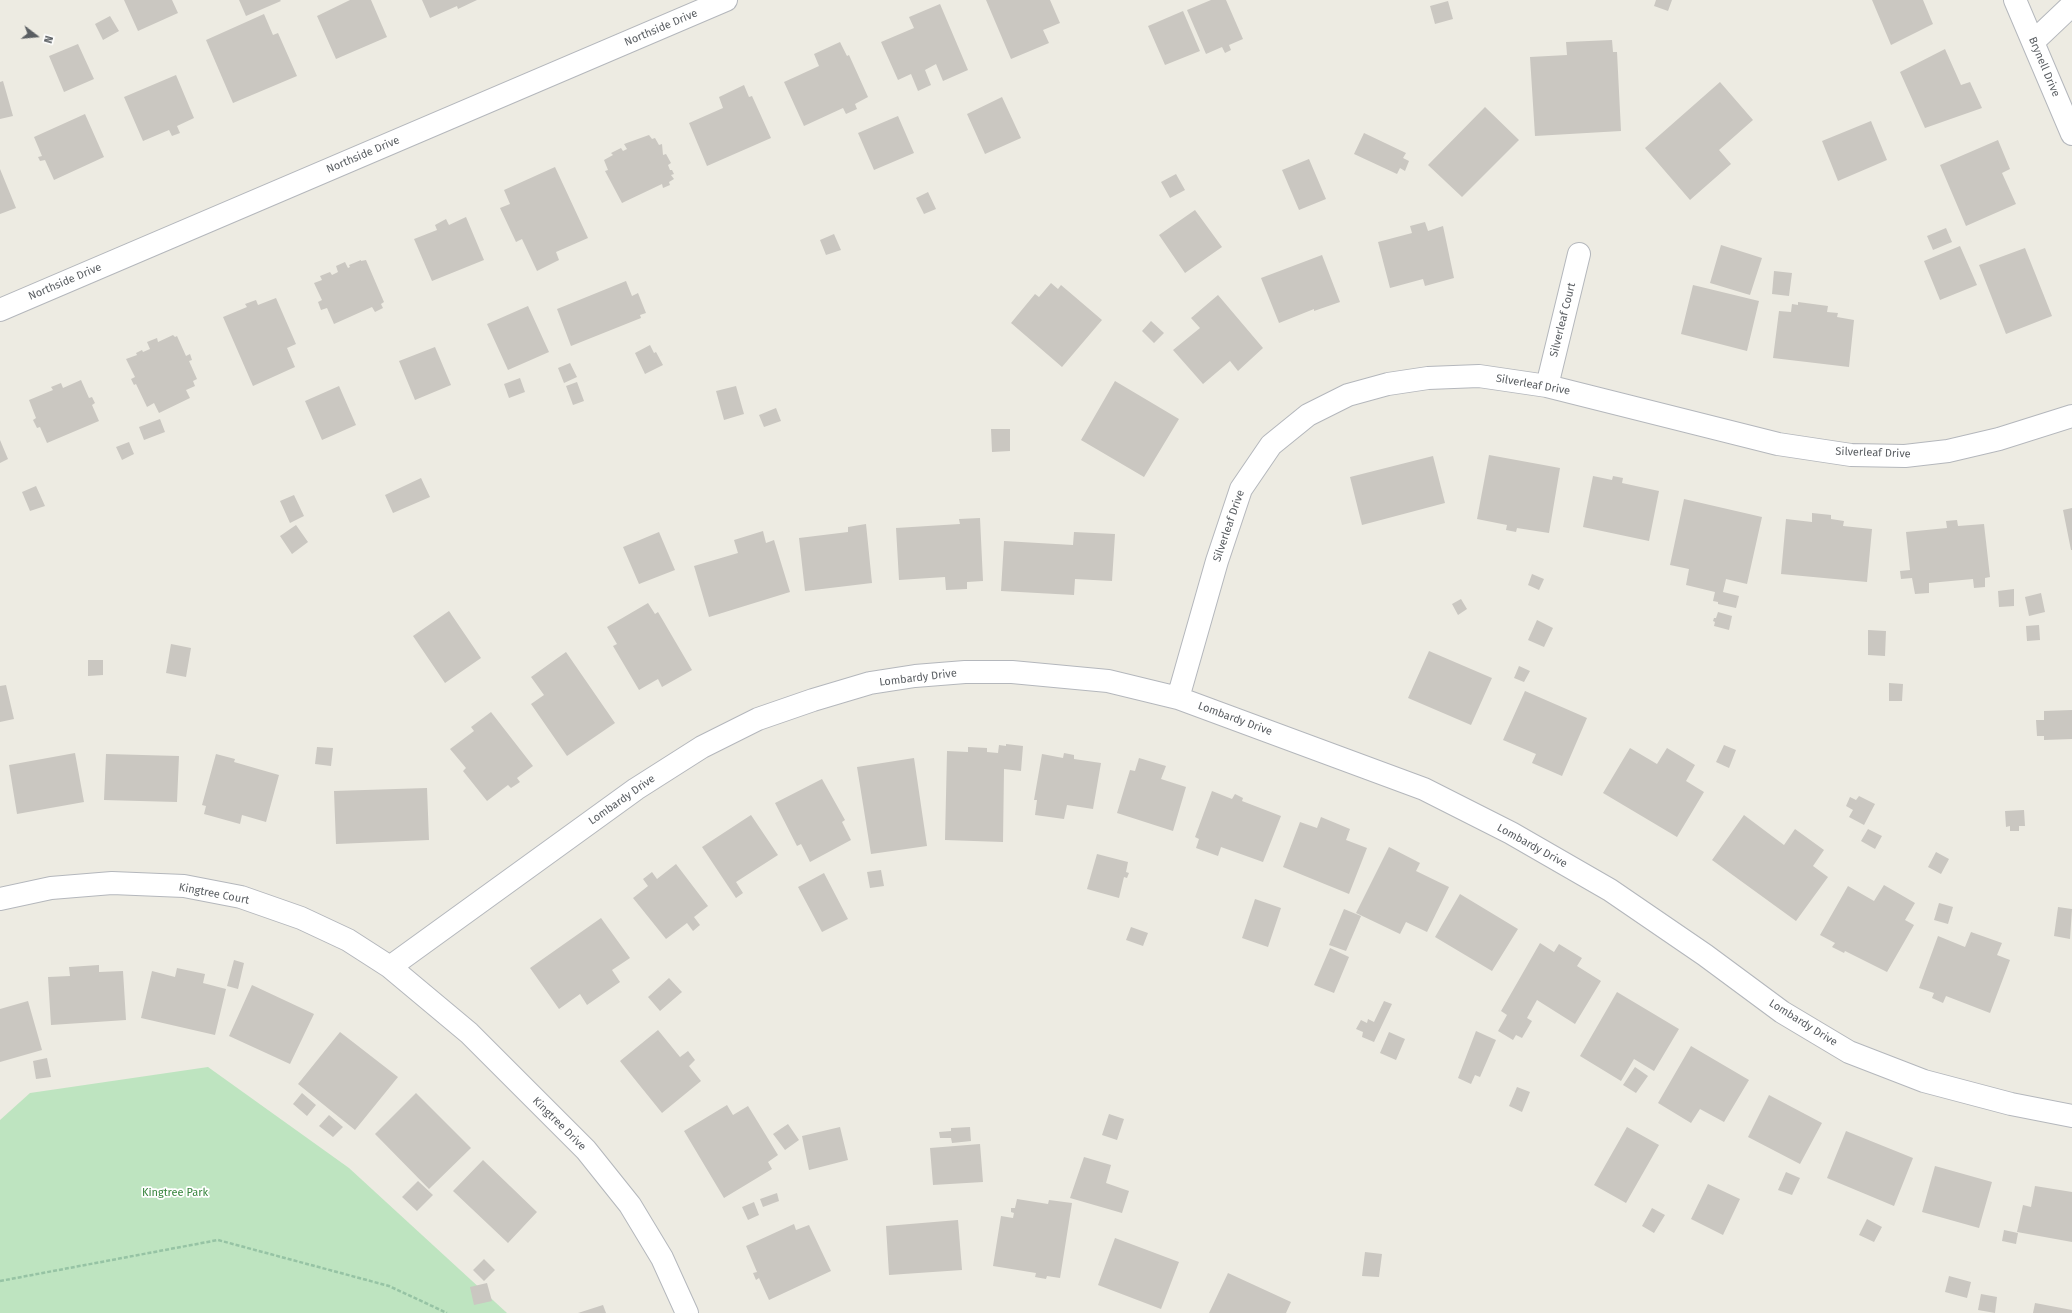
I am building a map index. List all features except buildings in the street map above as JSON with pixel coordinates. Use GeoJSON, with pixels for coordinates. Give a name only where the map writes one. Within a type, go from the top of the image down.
{"type":"FeatureCollection","features":[{"type":"Feature","properties":{"kind":"street","name":"Northside Drive"},"geometry":{"type":"LineString","coordinates":[[0,310],[726,0]]}},
{"type":"Feature","properties":{"kind":"street","name":"Brynell Drive"},"geometry":{"type":"LineString","coordinates":[[2016,0],[2072,134]]}},
{"type":"Feature","properties":{"kind":"street"},"geometry":{"type":"LineString","coordinates":[[2033,42],[2072,5]]}},
{"type":"Feature","properties":{"kind":"street","name":"Silverleaf Court"},"geometry":{"type":"LineString","coordinates":[[1547,386],[1579,254]]}},
{"type":"Feature","properties":{"kind":"street","name":"Silverleaf Drive"},"geometry":{"type":"LineString","coordinates":[[1178,698],[1216,561],[1241,489],[1271,445],[1308,415],[1348,395],[1388,384],[1428,378],[1479,376],[1547,386],[1778,444],[1851,455],[1905,456],[1948,451],[1999,439],[2072,416]]}},
{"type":"Feature","properties":{"kind":"street","name":"Lombardy Drive"},"geometry":{"type":"LineString","coordinates":[[390,968],[636,789],[702,747],[758,719],[813,700],[870,683],[914,676],[965,672],[1012,672],[1108,681],[1178,698],[1424,789],[1511,834],[1610,890],[1705,955],[1782,1012],[1849,1052],[1924,1081],[2011,1104],[2072,1116]]}},
{"type":"Feature","properties":{"kind":"street","name":"Kingtree Court"},"geometry":{"type":"LineString","coordinates":[[0,899],[51,888],[112,883],[184,886],[240,897],[301,918],[348,940],[390,968]]}},
{"type":"Feature","properties":{"kind":"street","name":"Kingtree Drive"},"geometry":{"type":"LineString","coordinates":[[390,968],[469,1033],[586,1150],[630,1205],[662,1258],[687,1313]]}},
{"type":"Feature","properties":{"kind":"path"},"geometry":{"type":"LineString","coordinates":[[0,1281],[218,1240],[389,1286],[447,1313]]}},
{"type":"Feature","properties":{"kind":"green space","name":"Kingtree Park"},"geometry":{"type":"Polygon","coordinates":[[[208,1067],[349,1168],[507,1313],[0,1313],[0,1120],[30,1093],[208,1067]]]}}]}
